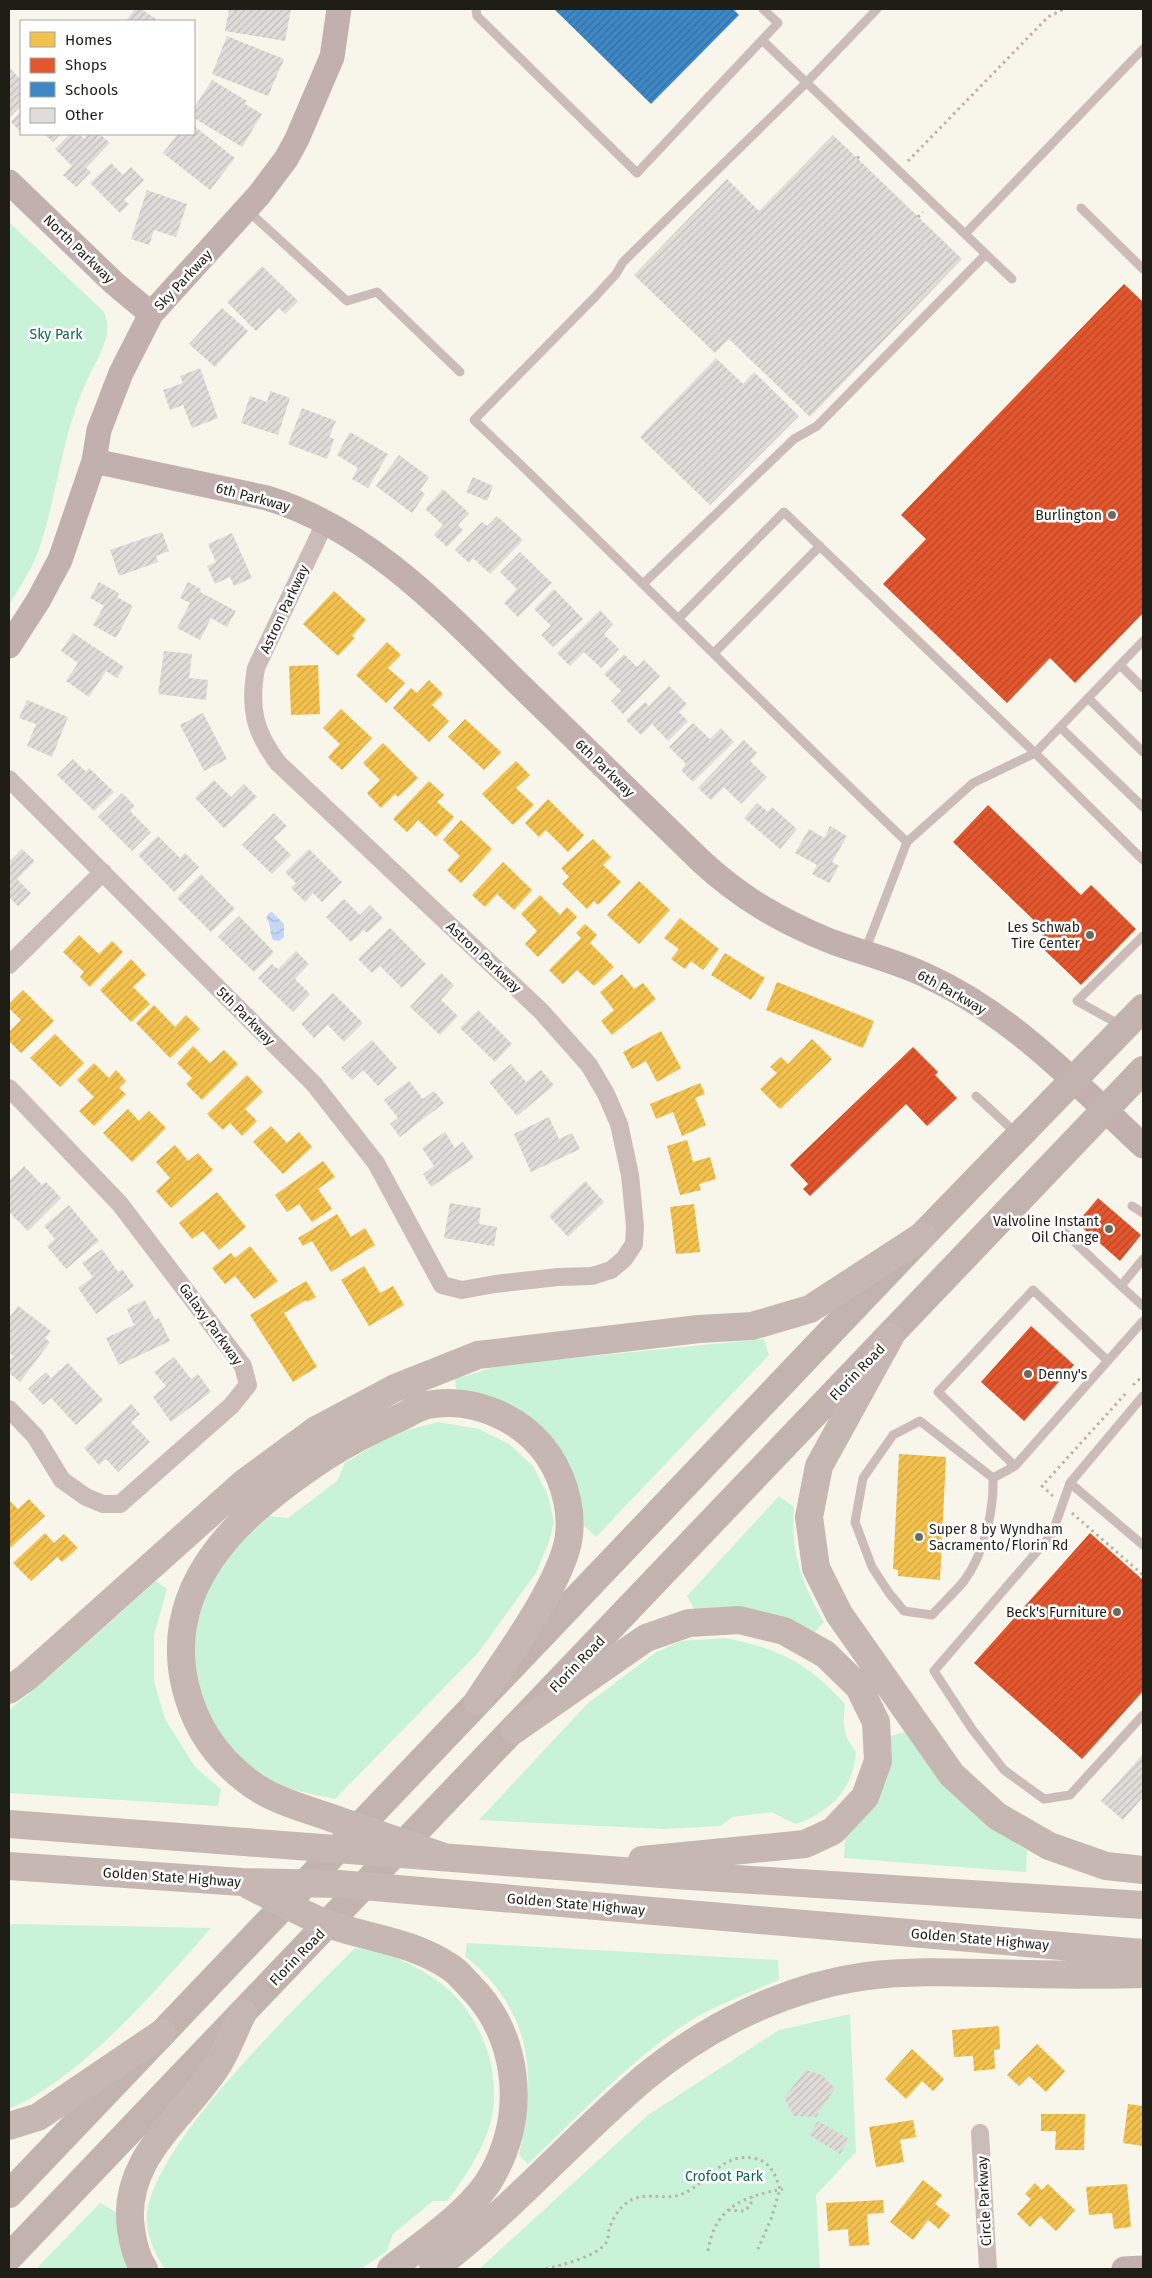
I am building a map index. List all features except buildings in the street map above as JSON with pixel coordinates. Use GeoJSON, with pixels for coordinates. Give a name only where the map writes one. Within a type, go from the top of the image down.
{"type":"FeatureCollection","features":[{"type":"Feature","properties":{"kind":"highway"},"geometry":{"type":"LineString","coordinates":[[9,1690],[27,1677],[244,1484],[316,1430],[395,1388],[478,1355],[699,1329],[752,1326],[810,1309],[922,1236]]}},
{"type":"Feature","properties":{"kind":"highway"},"geometry":{"type":"LineString","coordinates":[[890,1336],[819,1466],[809,1517],[816,1568],[839,1614],[952,1775],[997,1816],[1049,1846],[1106,1866],[1143,1870]]}},
{"type":"Feature","properties":{"kind":"highway"},"geometry":{"type":"LineString","coordinates":[[444,1857],[288,1803],[247,1782],[214,1750],[191,1709],[180,1664],[183,1618],[199,1574],[227,1537],[286,1483],[354,1439],[426,1405],[466,1404],[505,1415],[537,1439],[559,1472],[570,1511],[566,1551],[551,1587],[478,1702]]}},
{"type":"Feature","properties":{"kind":"highway"},"geometry":{"type":"LineString","coordinates":[[514,1730],[646,1638],[689,1622],[739,1620],[784,1631],[826,1654],[859,1687],[876,1722],[878,1761],[865,1797],[833,1831],[805,1844],[574,1867]]}},
{"type":"Feature","properties":{"kind":"highway"},"geometry":{"type":"LineString","coordinates":[[9,1824],[574,1867],[1143,1905]]}},
{"type":"Feature","properties":{"kind":"highway","name":"Golden State Highway"},"geometry":{"type":"LineString","coordinates":[[9,1866],[242,1882],[339,1884],[1143,1953]]}},
{"type":"Feature","properties":{"kind":"highway"},"geometry":{"type":"LineString","coordinates":[[9,1883],[68,1870]]}},
{"type":"Feature","properties":{"kind":"highway"},"geometry":{"type":"LineString","coordinates":[[242,1882],[325,1923],[410,1946],[451,1967],[484,2000],[506,2041],[515,2086],[510,2132],[493,2175],[464,2210],[391,2269]]}},
{"type":"Feature","properties":{"kind":"highway"},"geometry":{"type":"LineString","coordinates":[[433,2269],[491,2220],[645,2078],[696,2040],[731,2020],[779,1998],[823,1985],[866,1976],[916,1972],[1143,1974]]}},
{"type":"Feature","properties":{"kind":"highway"},"geometry":{"type":"LineString","coordinates":[[144,2269],[133,2246],[130,2220],[131,2192],[139,2168],[155,2144],[215,2070],[243,2014]]}},
{"type":"Feature","properties":{"kind":"highway"},"geometry":{"type":"LineString","coordinates":[[9,2126],[38,2117],[162,2034]]}},
{"type":"Feature","properties":{"kind":"main road"},"geometry":{"type":"LineString","coordinates":[[9,2194],[922,1236],[1134,1017]]}},
{"type":"Feature","properties":{"kind":"main road","name":"Florin Road"},"geometry":{"type":"LineString","coordinates":[[9,2258],[1143,1070]]}},
{"type":"Feature","properties":{"kind":"street","name":"Sky Parkway"},"geometry":{"type":"LineString","coordinates":[[9,646],[38,601],[60,560],[94,461],[99,430],[121,373],[151,314],[273,177],[297,140],[332,57],[339,9]]}},
{"type":"Feature","properties":{"kind":"street","name":"North Parkway"},"geometry":{"type":"LineString","coordinates":[[9,182],[114,283],[151,314]]}},
{"type":"Feature","properties":{"kind":"street","name":"6th Parkway"},"geometry":{"type":"LineString","coordinates":[[94,461],[288,504],[365,545],[449,616],[721,879],[761,909],[832,942],[928,976],[972,1002],[1016,1031],[1073,1080],[1143,1146]]}},
{"type":"Feature","properties":{"kind":"street","name":"Astron Parkway"},"geometry":{"type":"LineString","coordinates":[[325,524],[256,668],[252,688],[252,709],[257,728],[266,747],[278,763],[541,1011],[589,1064],[606,1094],[619,1124],[630,1175],[635,1226],[634,1244],[624,1259],[611,1270],[592,1276],[504,1283],[462,1290],[442,1285]]}},
{"type":"Feature","properties":{"kind":"street","name":"5th Parkway"},"geometry":{"type":"LineString","coordinates":[[9,779],[314,1084],[376,1163],[442,1285]]}},
{"type":"Feature","properties":{"kind":"street"},"geometry":{"type":"LineString","coordinates":[[9,965],[103,872]]}},
{"type":"Feature","properties":{"kind":"street","name":"Galaxy Parkway"},"geometry":{"type":"LineString","coordinates":[[9,1088],[120,1204],[243,1366],[248,1385],[232,1406],[120,1504],[103,1504],[86,1497],[62,1480],[35,1436],[9,1409]]}},
{"type":"Feature","properties":{"kind":"street","name":"Circle Parkway"},"geometry":{"type":"LineString","coordinates":[[980,2133],[988,2269]]}},
{"type":"Feature","properties":{"kind":"street"},"geometry":{"type":"LineString","coordinates":[[1124,2269],[1143,2268]]}},
{"type":"Feature","properties":{"kind":"lane"},"geometry":{"type":"LineString","coordinates":[[476,9],[477,16],[637,172],[778,23],[764,9]]}},
{"type":"Feature","properties":{"kind":"lane"},"geometry":{"type":"LineString","coordinates":[[877,9],[806,83],[623,262],[616,274],[594,298],[474,420],[644,583],[828,768],[907,842]]}},
{"type":"Feature","properties":{"kind":"lane"},"geometry":{"type":"LineString","coordinates":[[762,41],[1012,279]]}},
{"type":"Feature","properties":{"kind":"lane"},"geometry":{"type":"LineString","coordinates":[[965,234],[1143,49]]}},
{"type":"Feature","properties":{"kind":"lane"},"geometry":{"type":"LineString","coordinates":[[1082,208],[1143,269]]}},
{"type":"Feature","properties":{"kind":"lane"},"geometry":{"type":"LineString","coordinates":[[246,209],[347,301],[377,292],[460,372]]}},
{"type":"Feature","properties":{"kind":"lane"},"geometry":{"type":"LineString","coordinates":[[644,583],[794,439],[818,426],[986,254]]}},
{"type":"Feature","properties":{"kind":"lane"},"geometry":{"type":"LineString","coordinates":[[679,618],[784,512],[1035,753],[1143,860]]}},
{"type":"Feature","properties":{"kind":"lane"},"geometry":{"type":"LineString","coordinates":[[714,653],[820,546]]}},
{"type":"Feature","properties":{"kind":"lane"},"geometry":{"type":"LineString","coordinates":[[864,952],[907,842],[973,782],[1035,753],[1143,641]]}},
{"type":"Feature","properties":{"kind":"lane"},"geometry":{"type":"LineString","coordinates":[[1120,665],[1143,688]]}},
{"type":"Feature","properties":{"kind":"lane"},"geometry":{"type":"LineString","coordinates":[[1088,698],[1143,752]]}},
{"type":"Feature","properties":{"kind":"lane"},"geometry":{"type":"LineString","coordinates":[[1060,727],[1143,807]]}},
{"type":"Feature","properties":{"kind":"lane"},"geometry":{"type":"LineString","coordinates":[[1134,1017],[1076,1001],[1143,936]]}},
{"type":"Feature","properties":{"kind":"lane"},"geometry":{"type":"LineString","coordinates":[[976,1096],[1019,1136]]}},
{"type":"Feature","properties":{"kind":"lane"},"geometry":{"type":"LineString","coordinates":[[1132,1206],[1143,1213]]}},
{"type":"Feature","properties":{"kind":"lane"},"geometry":{"type":"LineString","coordinates":[[1064,1232],[1143,1306]]}},
{"type":"Feature","properties":{"kind":"lane"},"geometry":{"type":"LineString","coordinates":[[1121,1286],[1143,1259]]}},
{"type":"Feature","properties":{"kind":"lane"},"geometry":{"type":"LineString","coordinates":[[1015,1466],[938,1392],[1033,1290],[1108,1361]]}},
{"type":"Feature","properties":{"kind":"lane"},"geometry":{"type":"LineString","coordinates":[[993,1478],[1015,1466],[1143,1321]]}},
{"type":"Feature","properties":{"kind":"lane"},"geometry":{"type":"LineString","coordinates":[[1143,1396],[1070,1483],[1052,1534],[934,1671],[972,1728],[1004,1770],[1044,1799],[1070,1795],[1143,1716]]}},
{"type":"Feature","properties":{"kind":"lane"},"geometry":{"type":"LineString","coordinates":[[920,1421],[993,1478],[994,1502],[982,1544],[964,1580],[932,1615],[904,1611],[889,1594],[872,1567],[855,1522],[863,1478],[894,1435],[920,1421]]}},
{"type":"Feature","properties":{"kind":"lane"},"geometry":{"type":"LineString","coordinates":[[1070,1483],[1143,1545]]}},
{"type":"Feature","properties":{"kind":"path"},"geometry":{"type":"LineString","coordinates":[[899,171],[1048,17],[1064,9]]}},
{"type":"Feature","properties":{"kind":"path"},"geometry":{"type":"LineString","coordinates":[[857,158],[861,154],[868,160]]}},
{"type":"Feature","properties":{"kind":"path"},"geometry":{"type":"LineString","coordinates":[[546,2269],[601,2249],[607,2241],[609,2229],[616,2214],[629,2201],[643,2196],[674,2197],[692,2191],[727,2161],[743,2156],[759,2159],[770,2166],[782,2189],[758,2249]]}},
{"type":"Feature","properties":{"kind":"path"},"geometry":{"type":"LineString","coordinates":[[708,2251],[714,2228],[720,2216],[727,2210],[740,2201],[782,2189]]}},
{"type":"Feature","properties":{"kind":"path"},"geometry":{"type":"LineString","coordinates":[[727,2210],[744,2211],[750,2206],[753,2197]]}},
{"type":"Feature","properties":{"kind":"green space","name":"Sky Park"},"geometry":{"type":"Polygon","coordinates":[[[9,222],[104,312],[107,328],[101,352],[72,419],[51,508],[38,552],[9,606],[9,222]]]}},
{"type":"Feature","properties":{"kind":"green space"},"geometry":{"type":"Polygon","coordinates":[[[764,1339],[769,1355],[596,1537],[584,1526],[578,1488],[457,1395],[455,1379],[495,1367],[764,1339]]]}},
{"type":"Feature","properties":{"kind":"green space"},"geometry":{"type":"Polygon","coordinates":[[[438,1422],[479,1429],[509,1444],[533,1466],[548,1496],[554,1522],[549,1542],[536,1573],[478,1653],[335,1799],[294,1790],[274,1783],[256,1773],[237,1757],[221,1738],[208,1716],[199,1692],[193,1667],[192,1642],[195,1617],[204,1594],[217,1572],[233,1552],[270,1516],[288,1518],[337,1481],[345,1463],[393,1434],[438,1422]]]}},
{"type":"Feature","properties":{"kind":"green space"},"geometry":{"type":"Polygon","coordinates":[[[779,1496],[794,1507],[794,1539],[799,1567],[809,1594],[824,1622],[815,1632],[785,1619],[742,1609],[695,1610],[687,1596],[779,1496]]]}},
{"type":"Feature","properties":{"kind":"green space"},"geometry":{"type":"Polygon","coordinates":[[[156,1581],[167,1589],[154,1635],[154,1681],[165,1719],[195,1767],[221,1789],[218,1806],[9,1793],[9,1710],[156,1581]]]}},
{"type":"Feature","properties":{"kind":"green space"},"geometry":{"type":"Polygon","coordinates":[[[725,1638],[777,1652],[791,1659],[818,1678],[845,1704],[844,1729],[851,1746],[856,1751],[854,1764],[851,1776],[845,1787],[838,1797],[820,1813],[796,1824],[771,1812],[732,1817],[721,1826],[663,1829],[479,1820],[587,1704],[655,1653],[681,1641],[725,1638]]]}},
{"type":"Feature","properties":{"kind":"green space"},"geometry":{"type":"Polygon","coordinates":[[[905,1732],[932,1768],[959,1799],[990,1826],[1027,1850],[1026,1872],[844,1858],[845,1836],[887,1737],[905,1732]]]}},
{"type":"Feature","properties":{"kind":"green space"},"geometry":{"type":"Polygon","coordinates":[[[9,1925],[211,1928],[143,2004],[91,2054],[37,2095],[9,2109],[9,1925]]]}},
{"type":"Feature","properties":{"kind":"green space"},"geometry":{"type":"Polygon","coordinates":[[[467,1943],[778,1960],[779,1980],[711,2009],[679,2028],[634,2063],[528,2164],[519,2155],[528,2098],[528,2072],[524,2046],[517,2022],[505,1999],[488,1977],[465,1956],[467,1943]]]}},
{"type":"Feature","properties":{"kind":"green space"},"geometry":{"type":"Polygon","coordinates":[[[355,1948],[388,1954],[408,1963],[438,1981],[463,2005],[473,2019],[488,2052],[492,2069],[494,2104],[488,2132],[473,2163],[447,2201],[433,2201],[393,2234],[387,2251],[361,2269],[165,2269],[153,2247],[147,2223],[152,2193],[170,2158],[197,2118],[230,2078],[355,1948]]]}},
{"type":"Feature","properties":{"kind":"green space","name":"Crofoot Park"},"geometry":{"type":"Polygon","coordinates":[[[850,2014],[856,2152],[816,2195],[820,2269],[479,2269],[648,2115],[779,2030],[850,2014]]]}},
{"type":"Feature","properties":{"kind":"green space"},"geometry":{"type":"Polygon","coordinates":[[[100,2203],[119,2214],[132,2269],[36,2269],[100,2203]]]}},
{"type":"Feature","properties":{"kind":"water"},"geometry":{"type":"Polygon","coordinates":[[[272,912],[284,924],[284,937],[279,941],[273,940],[266,918],[272,912]]]}},
{"type":"Feature","properties":{"kind":"place","name":"Burlington"},"geometry":{"type":"Point","coordinates":[1112,515]}},
{"type":"Feature","properties":{"kind":"place","name":"Les Schwab Tire Center"},"geometry":{"type":"Point","coordinates":[1090,935]}},
{"type":"Feature","properties":{"kind":"place","name":"Valvoline Instant Oil Change"},"geometry":{"type":"Point","coordinates":[1109,1229]}},
{"type":"Feature","properties":{"kind":"place","name":"Denny's"},"geometry":{"type":"Point","coordinates":[1028,1374]}},
{"type":"Feature","properties":{"kind":"place","name":"Super 8 by Wyndham Sacramento/Florin Rd"},"geometry":{"type":"Point","coordinates":[919,1537]}},
{"type":"Feature","properties":{"kind":"place","name":"Beck's Furniture"},"geometry":{"type":"Point","coordinates":[1117,1612]}}]}
